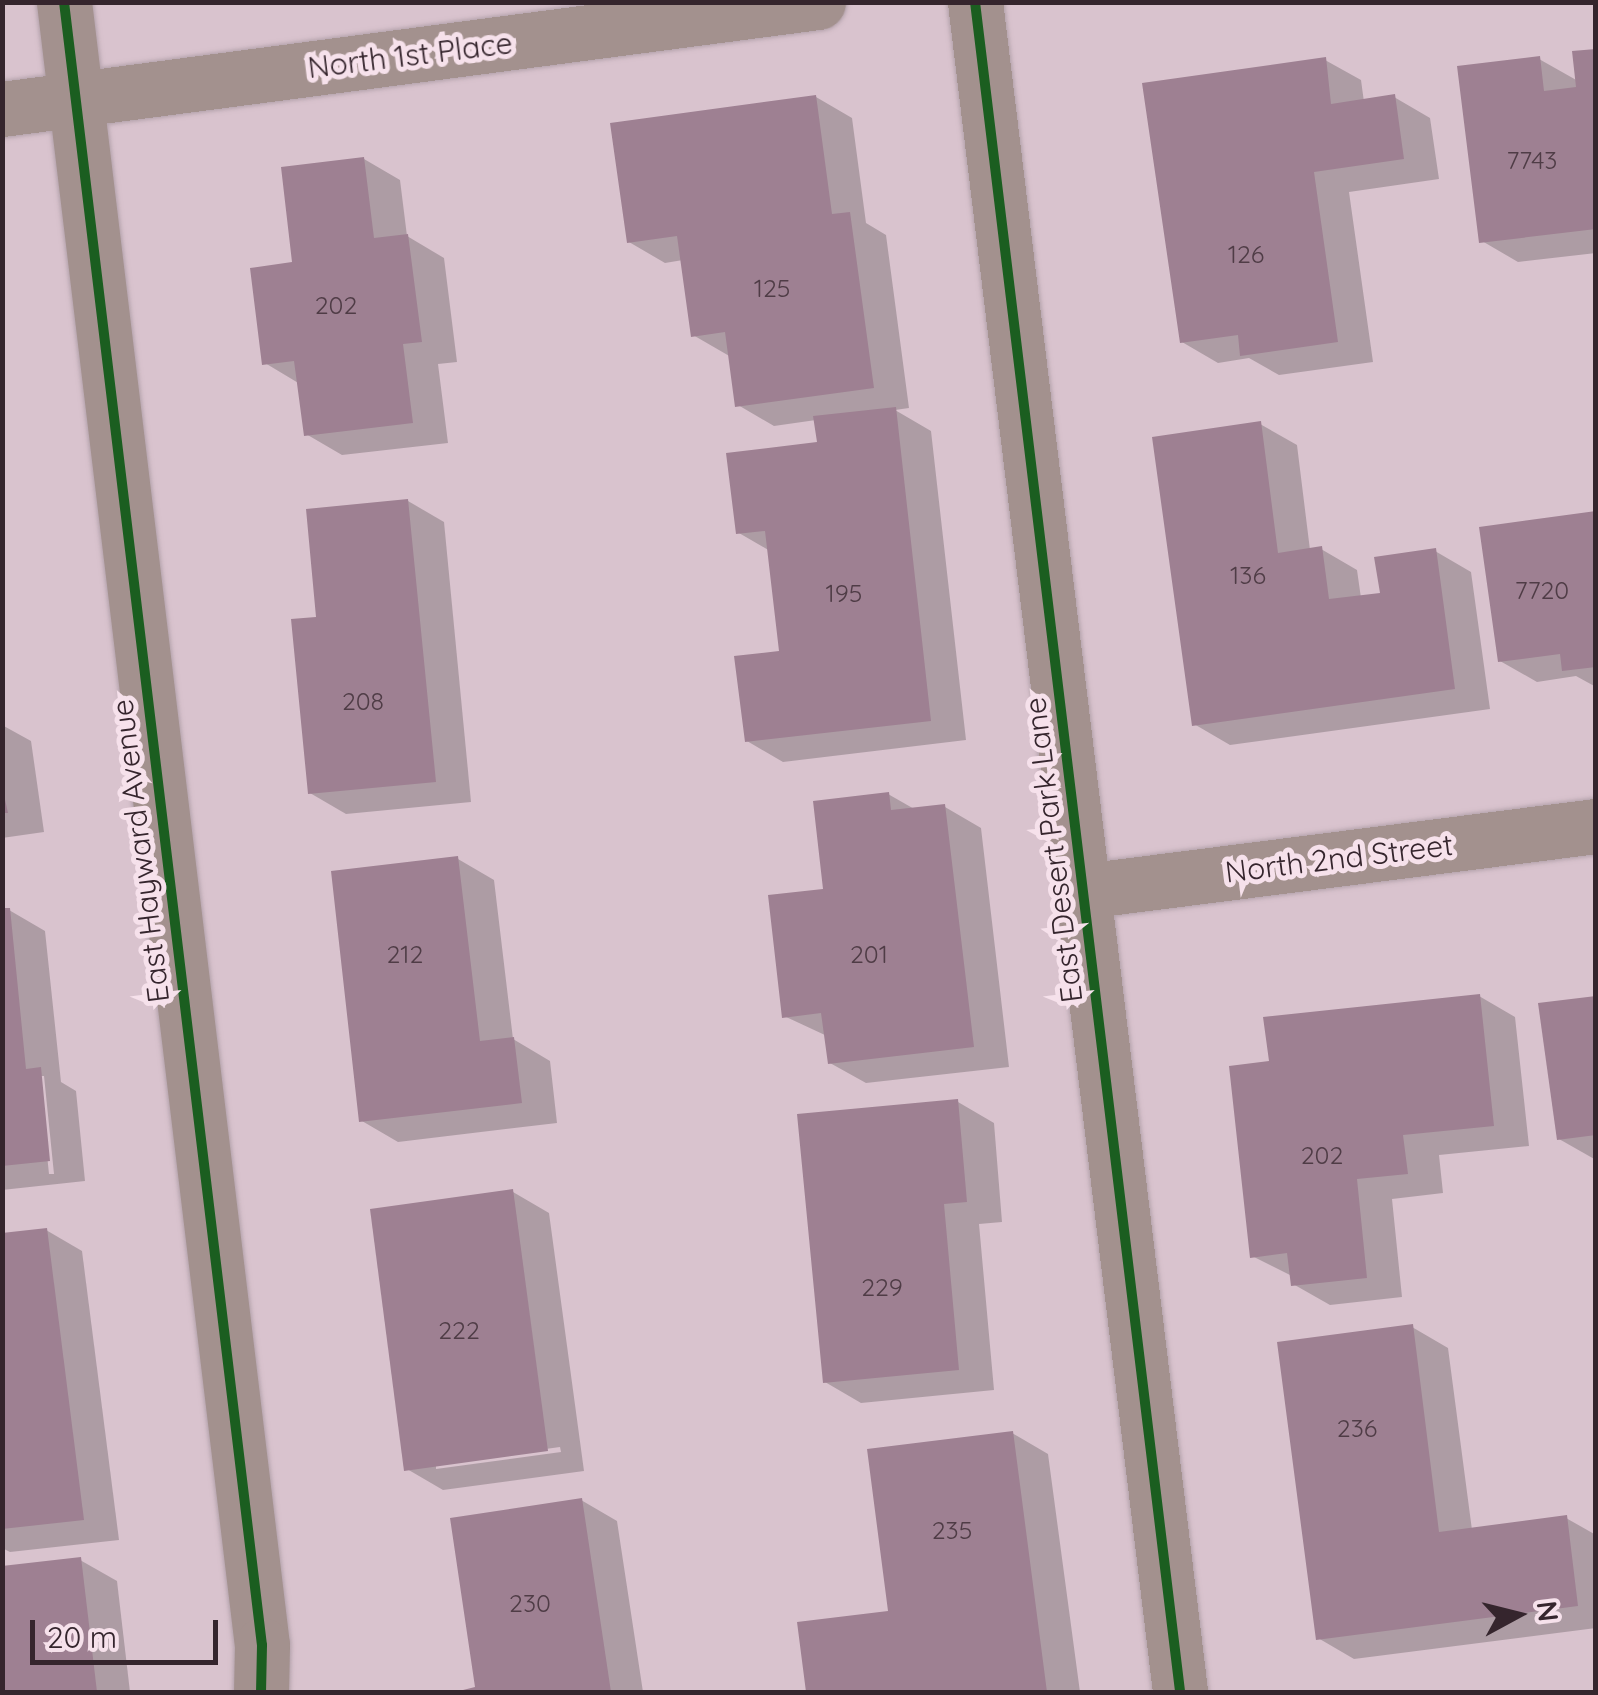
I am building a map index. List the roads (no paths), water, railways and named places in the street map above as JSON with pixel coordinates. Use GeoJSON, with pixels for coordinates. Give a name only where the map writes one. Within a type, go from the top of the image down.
{"type":"FeatureCollection","features":[{"type":"Feature","properties":{"kind":"street","name":"East Hayward Avenue"},"geometry":{"type":"LineString","coordinates":[[64,2],[262,1645],[261,1692]]}},
{"type":"Feature","properties":{"kind":"street","name":"North 1st Place"},"geometry":{"type":"LineString","coordinates":[[2,109],[818,2]]}},
{"type":"Feature","properties":{"kind":"street","name":"East Desert Park Lane"},"geometry":{"type":"LineString","coordinates":[[976,2],[1180,1692]]}},
{"type":"Feature","properties":{"kind":"street","name":"North 2nd Street"},"geometry":{"type":"LineString","coordinates":[[1084,892],[1596,826]]}}]}
